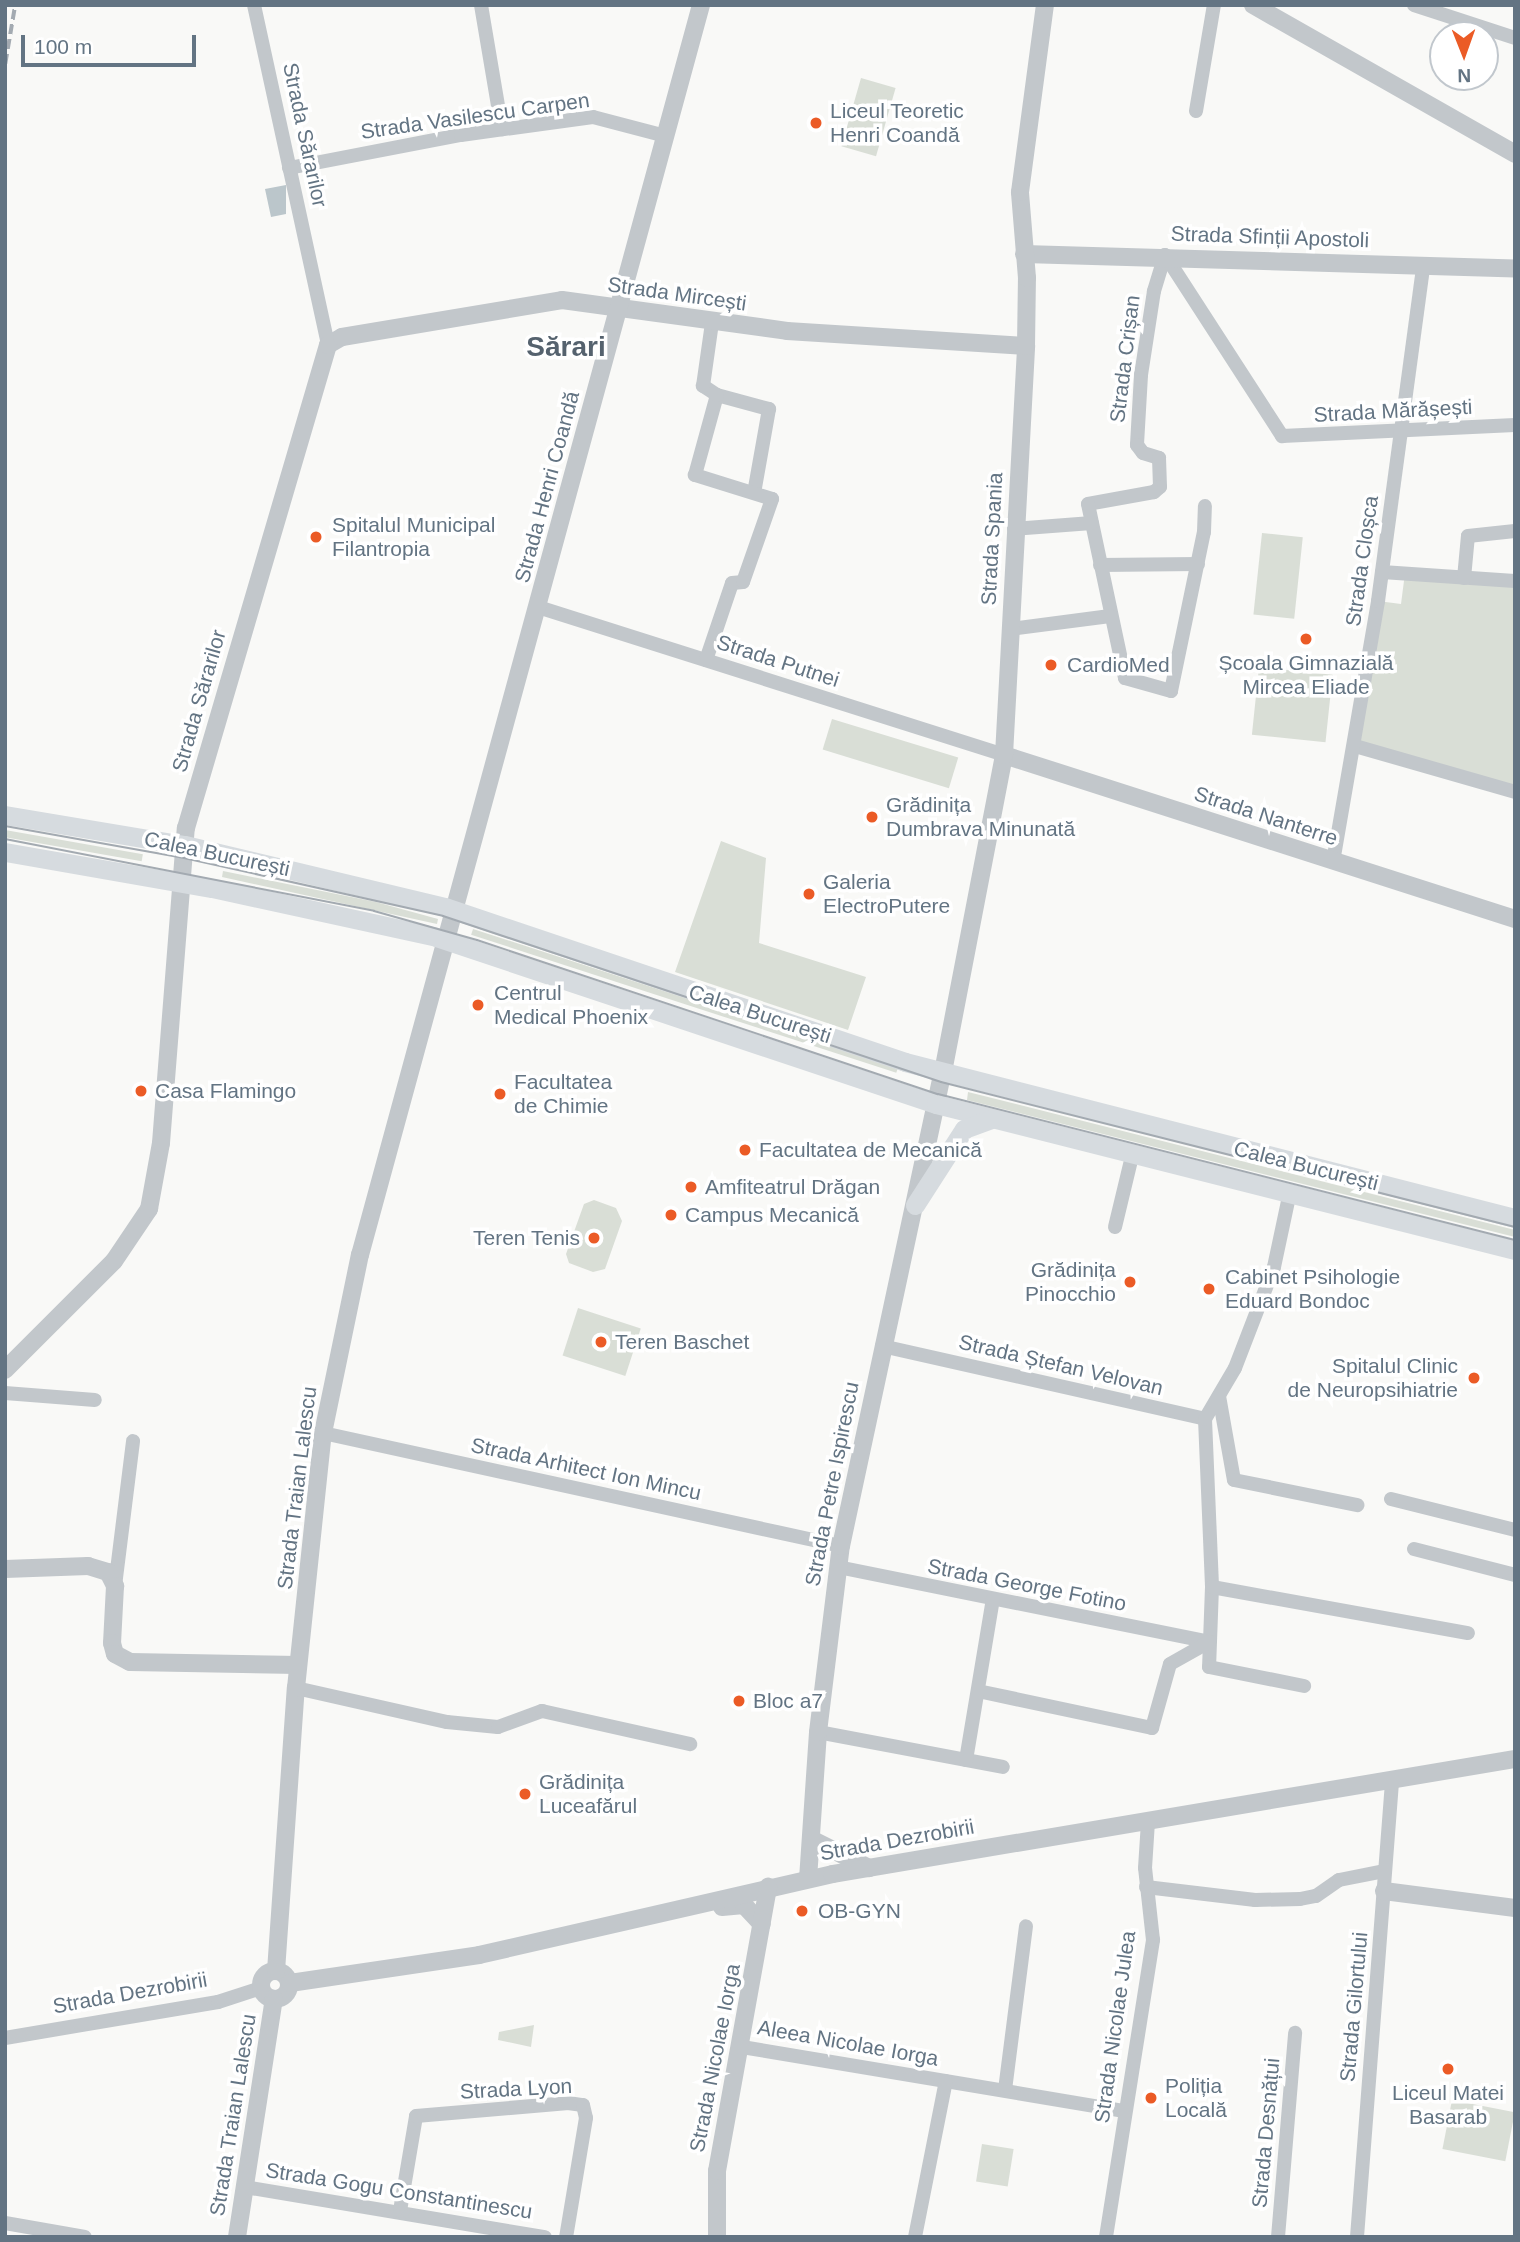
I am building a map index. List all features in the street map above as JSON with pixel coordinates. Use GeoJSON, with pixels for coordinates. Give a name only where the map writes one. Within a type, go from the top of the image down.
{"type":"FeatureCollection","features":[{"type":"Feature","properties":{"kind":"main road","name":"Calea București"},"geometry":{"type":"LineString","coordinates":[[5,815],[185,845],[456,911],[943,1072],[1515,1218]]}},
{"type":"Feature","properties":{"kind":"main road","name":"Calea București"},"geometry":{"type":"LineString","coordinates":[[5,852],[182,883],[448,940],[936,1104],[1515,1250]]}},
{"type":"Feature","properties":{"kind":"main road"},"geometry":{"type":"LineString","coordinates":[[915,1205],[964,1129],[991,1118]]}},
{"type":"Feature","properties":{"kind":"street","name":"Strada Sărarilor"},"geometry":{"type":"LineString","coordinates":[[5,1370],[114,1261],[149,1209],[161,1143],[187,823],[328,345],[254,5]]}},
{"type":"Feature","properties":{"kind":"street"},"geometry":{"type":"LineString","coordinates":[[481,5],[502,129]]}},
{"type":"Feature","properties":{"kind":"street","name":"Strada Henri Coandă"},"geometry":{"type":"LineString","coordinates":[[448,940],[701,5]]}},
{"type":"Feature","properties":{"kind":"street","name":"Strada Spania"},"geometry":{"type":"LineString","coordinates":[[936,1104],[1004,755],[1014,529],[1026,346],[1020,192],[1045,5]]}},
{"type":"Feature","properties":{"kind":"street"},"geometry":{"type":"LineString","coordinates":[[1196,111],[1214,5]]}},
{"type":"Feature","properties":{"kind":"street"},"geometry":{"type":"LineString","coordinates":[[1253,5],[1515,153]]}},
{"type":"Feature","properties":{"kind":"street"},"geometry":{"type":"LineString","coordinates":[[1414,5],[1515,38]]}},
{"type":"Feature","properties":{"kind":"street","name":"Strada Vasilescu Carpen"},"geometry":{"type":"LineString","coordinates":[[289,168],[502,129],[593,117],[666,136]]}},
{"type":"Feature","properties":{"kind":"street","name":"Strada Sfinții Apostoli"},"geometry":{"type":"LineString","coordinates":[[1024,254],[1166,255],[1515,269]]}},
{"type":"Feature","properties":{"kind":"street","name":"Strada Mărășești"},"geometry":{"type":"LineString","coordinates":[[1166,255],[1276,431],[1293,438],[1515,425]]}},
{"type":"Feature","properties":{"kind":"street","name":"Strada Crișan"},"geometry":{"type":"LineString","coordinates":[[1092,523],[1088,504],[1154,492],[1160,487],[1159,458],[1143,453],[1137,445],[1141,375],[1154,291],[1166,255]]}},
{"type":"Feature","properties":{"kind":"street","name":"Strada Cloșca"},"geometry":{"type":"LineString","coordinates":[[1333,862],[1355,746],[1382,572],[1423,266]]}},
{"type":"Feature","properties":{"kind":"street","name":"Strada Mircești"},"geometry":{"type":"LineString","coordinates":[[328,345],[342,337],[562,300],[712,323],[1026,346]]}},
{"type":"Feature","properties":{"kind":"street"},"geometry":{"type":"LineString","coordinates":[[712,323],[703,386],[716,396],[769,408],[754,494]]}},
{"type":"Feature","properties":{"kind":"street"},"geometry":{"type":"LineString","coordinates":[[706,660],[732,583],[743,582],[772,499],[695,475],[716,396]]}},
{"type":"Feature","properties":{"kind":"street"},"geometry":{"type":"LineString","coordinates":[[1014,529],[1092,523],[1125,678],[1171,691],[1198,564],[1205,506]]}},
{"type":"Feature","properties":{"kind":"street"},"geometry":{"type":"LineString","coordinates":[[1464,578],[1468,536],[1515,531]]}},
{"type":"Feature","properties":{"kind":"street"},"geometry":{"type":"LineString","coordinates":[[1100,565],[1198,564]]}},
{"type":"Feature","properties":{"kind":"street"},"geometry":{"type":"LineString","coordinates":[[1382,572],[1515,581]]}},
{"type":"Feature","properties":{"kind":"street","name":"Strada Putnei"},"geometry":{"type":"LineString","coordinates":[[538,607],[1004,755]]}},
{"type":"Feature","properties":{"kind":"street"},"geometry":{"type":"LineString","coordinates":[[1010,629],[1110,616]]}},
{"type":"Feature","properties":{"kind":"street"},"geometry":{"type":"LineString","coordinates":[[1355,746],[1515,792]]}},
{"type":"Feature","properties":{"kind":"street","name":"Strada Nanterre"},"geometry":{"type":"LineString","coordinates":[[1004,755],[1515,919]]}},
{"type":"Feature","properties":{"kind":"street","name":"Strada Traian Lalescu"},"geometry":{"type":"LineString","coordinates":[[276,1971],[298,1665],[323,1433],[360,1255],[448,940]]}},
{"type":"Feature","properties":{"kind":"street","name":"Strada Petre Ispirescu"},"geometry":{"type":"LineString","coordinates":[[808,1879],[818,1731],[841,1546],[936,1104]]}},
{"type":"Feature","properties":{"kind":"street"},"geometry":{"type":"LineString","coordinates":[[1115,1227],[1133,1152]]}},
{"type":"Feature","properties":{"kind":"street"},"geometry":{"type":"LineString","coordinates":[[1290,1192],[1274,1266],[1219,1396],[1205,1419],[1212,1587],[1209,1667],[1304,1686]]}},
{"type":"Feature","properties":{"kind":"street","name":"Strada Ștefan Velovan"},"geometry":{"type":"LineString","coordinates":[[882,1346],[1205,1419]]}},
{"type":"Feature","properties":{"kind":"street"},"geometry":{"type":"LineString","coordinates":[[5,1393],[95,1399]]}},
{"type":"Feature","properties":{"kind":"street"},"geometry":{"type":"LineString","coordinates":[[1219,1396],[1234,1480],[1357,1505]]}},
{"type":"Feature","properties":{"kind":"street","name":"Strada Arhitect Ion Mincu"},"geometry":{"type":"LineString","coordinates":[[323,1433],[841,1546]]}},
{"type":"Feature","properties":{"kind":"street"},"geometry":{"type":"LineString","coordinates":[[134,1441],[115,1586],[113,1643],[121,1658],[298,1665]]}},
{"type":"Feature","properties":{"kind":"street"},"geometry":{"type":"LineString","coordinates":[[1391,1499],[1515,1530]]}},
{"type":"Feature","properties":{"kind":"street"},"geometry":{"type":"LineString","coordinates":[[1414,1549],[1515,1575]]}},
{"type":"Feature","properties":{"kind":"street"},"geometry":{"type":"LineString","coordinates":[[5,1569],[88,1566],[108,1572],[115,1586]]}},
{"type":"Feature","properties":{"kind":"street","name":"Strada George Fotino"},"geometry":{"type":"LineString","coordinates":[[838,1567],[1209,1642]]}},
{"type":"Feature","properties":{"kind":"street"},"geometry":{"type":"LineString","coordinates":[[1212,1587],[1468,1633]]}},
{"type":"Feature","properties":{"kind":"street"},"geometry":{"type":"LineString","coordinates":[[966,1760],[993,1599]]}},
{"type":"Feature","properties":{"kind":"street"},"geometry":{"type":"LineString","coordinates":[[978,1692],[1152,1728],[1170,1664],[1209,1642]]}},
{"type":"Feature","properties":{"kind":"street"},"geometry":{"type":"LineString","coordinates":[[296,1688],[447,1722],[498,1727],[542,1711],[690,1744]]}},
{"type":"Feature","properties":{"kind":"street"},"geometry":{"type":"LineString","coordinates":[[818,1731],[1003,1767]]}},
{"type":"Feature","properties":{"kind":"street","name":"Strada Dezrobirii"},"geometry":{"type":"LineString","coordinates":[[290,1983],[480,1955],[808,1879],[1515,1759]]}},
{"type":"Feature","properties":{"kind":"street","name":"Strada Gilortului"},"geometry":{"type":"LineString","coordinates":[[1357,2237],[1392,1780]]}},
{"type":"Feature","properties":{"kind":"street","name":"Strada Nicolae Julea"},"geometry":{"type":"LineString","coordinates":[[1106,2237],[1153,1940],[1146,1887],[1148,1822]]}},
{"type":"Feature","properties":{"kind":"street"},"geometry":{"type":"LineString","coordinates":[[811,1839],[869,1868]]}},
{"type":"Feature","properties":{"kind":"street"},"geometry":{"type":"LineString","coordinates":[[1146,1887],[1255,1900],[1300,1899],[1316,1896],[1339,1880],[1385,1871]]}},
{"type":"Feature","properties":{"kind":"street","name":"Strada Nicolae Iorga"},"geometry":{"type":"LineString","coordinates":[[717,2237],[717,2171],[742,2047],[768,1887]]}},
{"type":"Feature","properties":{"kind":"street"},"geometry":{"type":"LineString","coordinates":[[1384,1891],[1515,1908]]}},
{"type":"Feature","properties":{"kind":"street"},"geometry":{"type":"LineString","coordinates":[[681,1908],[744,1905],[762,1924]]}},
{"type":"Feature","properties":{"kind":"street"},"geometry":{"type":"LineString","coordinates":[[1005,2090],[1026,1926]]}},
{"type":"Feature","properties":{"kind":"street"},"geometry":{"type":"LineString","coordinates":[[276,1971],[290,1983],[287,1994],[268,1994],[266,1974],[276,1971]]}},
{"type":"Feature","properties":{"kind":"street","name":"Strada Traian Lalescu"},"geometry":{"type":"LineString","coordinates":[[237,2237],[268,1994]]}},
{"type":"Feature","properties":{"kind":"street","name":"Strada Dezrobirii"},"geometry":{"type":"LineString","coordinates":[[5,2038],[268,1994]]}},
{"type":"Feature","properties":{"kind":"street","name":"Strada Desnățui"},"geometry":{"type":"LineString","coordinates":[[1278,2237],[1295,2033]]}},
{"type":"Feature","properties":{"kind":"street","name":"Aleea Nicolae Iorga"},"geometry":{"type":"LineString","coordinates":[[742,2047],[1125,2110]]}},
{"type":"Feature","properties":{"kind":"street","name":"Aleea Nicolae Iorga"},"geometry":{"type":"LineString","coordinates":[[915,2237],[946,2081]]}},
{"type":"Feature","properties":{"kind":"street","name":"Strada Lyon"},"geometry":{"type":"LineString","coordinates":[[400,2211],[416,2116],[568,2103],[583,2105],[586,2118],[566,2237]]}},
{"type":"Feature","properties":{"kind":"street","name":"Strada Gogu Constantinescu"},"geometry":{"type":"LineString","coordinates":[[245,2187],[400,2211],[496,2233],[545,2237]]}},
{"type":"Feature","properties":{"kind":"street"},"geometry":{"type":"LineString","coordinates":[[5,2223],[85,2237]]}},
{"type":"Feature","properties":{"kind":"shaded area"},"geometry":{"type":"Polygon","coordinates":[[[861,78],[896,88],[876,156],[841,146],[861,78]]]}},
{"type":"Feature","properties":{"kind":"shaded area"},"geometry":{"type":"Polygon","coordinates":[[[286,185],[286,214],[271,217],[265,189],[286,185]]]}},
{"type":"Feature","properties":{"kind":"shaded area"},"geometry":{"type":"Polygon","coordinates":[[[1262,533],[1303,537],[1294,619],[1253,615],[1262,533]]]}},
{"type":"Feature","properties":{"kind":"shaded area"},"geometry":{"type":"Polygon","coordinates":[[[1405,573],[1515,581],[1515,792],[1355,746],[1378,601],[1401,604],[1405,573]]]}},
{"type":"Feature","properties":{"kind":"shaded area"},"geometry":{"type":"Polygon","coordinates":[[[1259,667],[1333,675],[1325,742],[1252,735],[1259,667]]]}},
{"type":"Feature","properties":{"kind":"shaded area"},"geometry":{"type":"Polygon","coordinates":[[[832,719],[958,758],[949,788],[823,750],[832,719]]]}},
{"type":"Feature","properties":{"kind":"shaded area"},"geometry":{"type":"Polygon","coordinates":[[[5,830],[143,854],[142,861],[5,837],[5,830]]]}},
{"type":"Feature","properties":{"kind":"shaded area"},"geometry":{"type":"Polygon","coordinates":[[[721,841],[766,858],[759,943],[866,977],[848,1030],[675,972],[721,841]]]}},
{"type":"Feature","properties":{"kind":"shaded area"},"geometry":{"type":"Polygon","coordinates":[[[223,871],[376,902],[438,919],[437,924],[222,877],[223,871]]]}},
{"type":"Feature","properties":{"kind":"shaded area"},"geometry":{"type":"Polygon","coordinates":[[[473,929],[898,1067],[896,1073],[471,935],[473,929]]]}},
{"type":"Feature","properties":{"kind":"shaded area"},"geometry":{"type":"Polygon","coordinates":[[[968,1092],[1515,1230],[1515,1237],[967,1100],[968,1092]]]}},
{"type":"Feature","properties":{"kind":"shaded area","name":"Teren Tenis"},"geometry":{"type":"Polygon","coordinates":[[[594,1200],[616,1208],[622,1221],[605,1269],[593,1272],[569,1263],[566,1254],[584,1204],[594,1200]]]}},
{"type":"Feature","properties":{"kind":"shaded area","name":"Teren Baschet"},"geometry":{"type":"Polygon","coordinates":[[[578,1308],[641,1328],[625,1376],[563,1356],[578,1308]]]}},
{"type":"Feature","properties":{"kind":"shaded area"},"geometry":{"type":"Polygon","coordinates":[[[534,2025],[531,2047],[498,2040],[499,2032],[534,2025]]]}},
{"type":"Feature","properties":{"kind":"shaded area"},"geometry":{"type":"Polygon","coordinates":[[[1452,2100],[1515,2112],[1505,2161],[1442,2149],[1452,2100]]]}},
{"type":"Feature","properties":{"kind":"shaded area"},"geometry":{"type":"Polygon","coordinates":[[[982,2144],[1014,2149],[1008,2187],[976,2182],[982,2144]]]}},
{"type":"Feature","properties":{"kind":"tram line"},"geometry":{"type":"LineString","coordinates":[[5,826],[184,858],[443,916],[941,1082],[1515,1227]]}},
{"type":"Feature","properties":{"kind":"tram line"},"geometry":{"type":"LineString","coordinates":[[5,839],[374,911],[477,940],[938,1094],[1515,1240]]}},
{"type":"Feature","properties":{"kind":"railway"},"geometry":{"type":"LineString","coordinates":[[5,64],[15,5]]}},
{"type":"Feature","properties":{"kind":"place","name":"Liceul Teoretic Henri Coandă"},"geometry":{"type":"Point","coordinates":[816,123]}},
{"type":"Feature","properties":{"kind":"place","name":"Spitalul Municipal Filantropia"},"geometry":{"type":"Point","coordinates":[316,537]}},
{"type":"Feature","properties":{"kind":"place","name":"Școala Gimnazială Mircea Eliade"},"geometry":{"type":"Point","coordinates":[1306,639]}},
{"type":"Feature","properties":{"kind":"place","name":"CardioMed"},"geometry":{"type":"Point","coordinates":[1051,665]}},
{"type":"Feature","properties":{"kind":"place","name":"Grădinița Dumbrava Minunată"},"geometry":{"type":"Point","coordinates":[872,817]}},
{"type":"Feature","properties":{"kind":"place","name":"Galeria ElectroPutere"},"geometry":{"type":"Point","coordinates":[809,894]}},
{"type":"Feature","properties":{"kind":"place","name":"Centrul Medical Phoenix"},"geometry":{"type":"Point","coordinates":[478,1005]}},
{"type":"Feature","properties":{"kind":"place","name":"Casa Flamingo"},"geometry":{"type":"Point","coordinates":[141,1091]}},
{"type":"Feature","properties":{"kind":"place","name":"Facultatea de Chimie"},"geometry":{"type":"Point","coordinates":[500,1094]}},
{"type":"Feature","properties":{"kind":"place","name":"Facultatea de Mecanică"},"geometry":{"type":"Point","coordinates":[745,1150]}},
{"type":"Feature","properties":{"kind":"place","name":"Amfiteatrul Drăgan"},"geometry":{"type":"Point","coordinates":[691,1187]}},
{"type":"Feature","properties":{"kind":"place","name":"Campus Mecanică"},"geometry":{"type":"Point","coordinates":[671,1215]}},
{"type":"Feature","properties":{"kind":"place","name":"Teren Tenis"},"geometry":{"type":"Point","coordinates":[594,1238]}},
{"type":"Feature","properties":{"kind":"place","name":"Grădinița Pinocchio"},"geometry":{"type":"Point","coordinates":[1130,1282]}},
{"type":"Feature","properties":{"kind":"place","name":"Cabinet Psihologie Eduard Bondoc"},"geometry":{"type":"Point","coordinates":[1209,1289]}},
{"type":"Feature","properties":{"kind":"place","name":"Teren Baschet"},"geometry":{"type":"Point","coordinates":[601,1342]}},
{"type":"Feature","properties":{"kind":"place","name":"Spitalul Clinic de Neuropsihiatrie"},"geometry":{"type":"Point","coordinates":[1474,1378]}},
{"type":"Feature","properties":{"kind":"place","name":"Bloc a7"},"geometry":{"type":"Point","coordinates":[739,1701]}},
{"type":"Feature","properties":{"kind":"place","name":"Grădinița Luceafărul"},"geometry":{"type":"Point","coordinates":[525,1794]}},
{"type":"Feature","properties":{"kind":"place","name":"OB-GYN"},"geometry":{"type":"Point","coordinates":[802,1911]}},
{"type":"Feature","properties":{"kind":"place","name":"Liceul Matei Basarab"},"geometry":{"type":"Point","coordinates":[1448,2069]}},
{"type":"Feature","properties":{"kind":"place","name":"Poliția Locală"},"geometry":{"type":"Point","coordinates":[1151,2098]}},
{"type":"Feature","properties":{"kind":"district","name":"Sărari"},"geometry":{"type":"Point","coordinates":[566,347]}}]}
